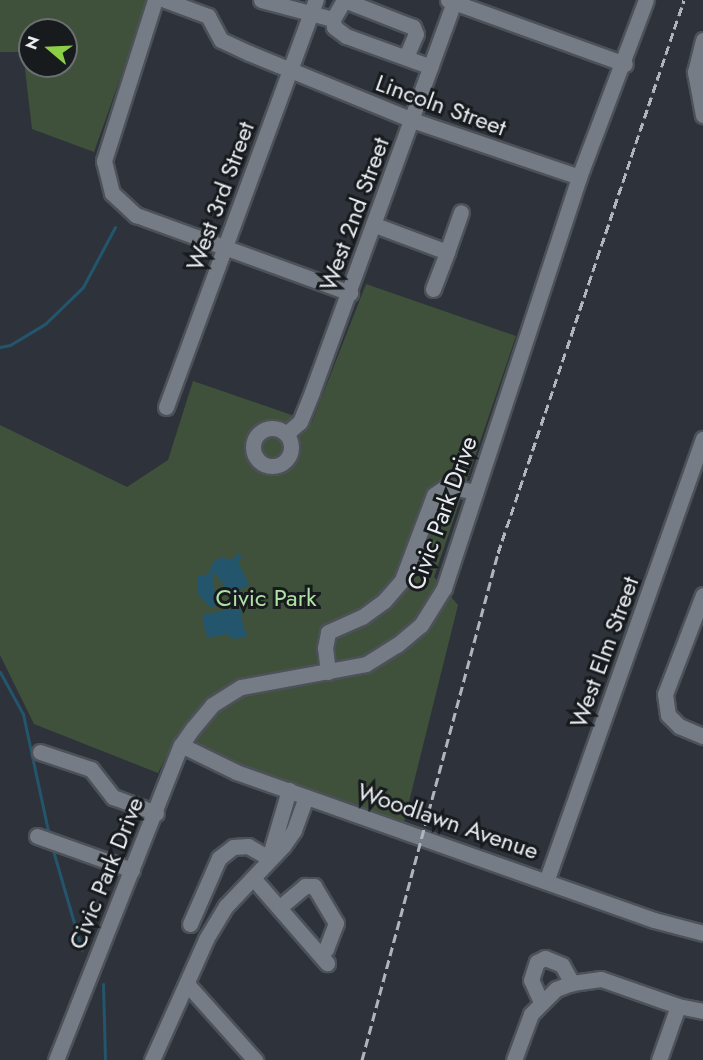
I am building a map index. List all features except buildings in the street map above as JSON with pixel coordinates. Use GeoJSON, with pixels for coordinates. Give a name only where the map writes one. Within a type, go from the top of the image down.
{"type":"FeatureCollection","features":[{"type":"Feature","properties":{"kind":"street"},"geometry":{"type":"LineString","coordinates":[[155,0],[105,161],[112,194],[136,215],[350,293]]}},
{"type":"Feature","properties":{"kind":"street","name":"Lincoln Street"},"geometry":{"type":"LineString","coordinates":[[165,0],[208,16],[221,40],[290,70],[412,120],[579,177]]}},
{"type":"Feature","properties":{"kind":"street"},"geometry":{"type":"LineString","coordinates":[[261,0],[313,6],[333,19]]}},
{"type":"Feature","properties":{"kind":"street"},"geometry":{"type":"LineString","coordinates":[[406,57],[416,34],[413,27],[344,0],[333,19],[334,27],[346,36],[431,67]]}},
{"type":"Feature","properties":{"kind":"street","name":"Civic Park Drive"},"geometry":{"type":"LineString","coordinates":[[56,1060],[156,813],[180,745],[212,705],[241,687],[366,664],[421,625],[444,588],[579,177],[625,64],[646,0]]}},
{"type":"Feature","properties":{"kind":"street"},"geometry":{"type":"LineString","coordinates":[[451,1],[625,64]]}},
{"type":"Feature","properties":{"kind":"street","name":"West 2nd Street"},"geometry":{"type":"LineString","coordinates":[[286,434],[300,422],[350,293],[431,67],[451,1]]}},
{"type":"Feature","properties":{"kind":"street","name":"West 3rd Street"},"geometry":{"type":"LineString","coordinates":[[166,407],[313,6]]}},
{"type":"Feature","properties":{"kind":"street"},"geometry":{"type":"LineString","coordinates":[[703,40],[695,72],[703,115]]}},
{"type":"Feature","properties":{"kind":"street"},"geometry":{"type":"LineString","coordinates":[[433,289],[460,212]]}},
{"type":"Feature","properties":{"kind":"street"},"geometry":{"type":"LineString","coordinates":[[375,225],[447,252]]}},
{"type":"Feature","properties":{"kind":"street","name":"West Elm Street"},"geometry":{"type":"LineString","coordinates":[[547,879],[703,439]]}},
{"type":"Feature","properties":{"kind":"street"},"geometry":{"type":"LineString","coordinates":[[328,672],[325,648],[328,632],[362,617],[384,601],[402,580],[434,495],[447,486],[475,492]]}},
{"type":"Feature","properties":{"kind":"street"},"geometry":{"type":"LineString","coordinates":[[703,595],[665,694],[668,715],[680,726],[703,736]]}},
{"type":"Feature","properties":{"kind":"street","name":"Woodlawn Avenue"},"geometry":{"type":"LineString","coordinates":[[180,745],[236,772],[547,879],[662,923],[703,933]]}},
{"type":"Feature","properties":{"kind":"street"},"geometry":{"type":"LineString","coordinates":[[40,752],[91,769],[113,797],[156,813]]}},
{"type":"Feature","properties":{"kind":"street"},"geometry":{"type":"LineString","coordinates":[[269,858],[289,790]]}},
{"type":"Feature","properties":{"kind":"street"},"geometry":{"type":"LineString","coordinates":[[152,1060],[216,922],[294,830],[306,797]]}},
{"type":"Feature","properties":{"kind":"street"},"geometry":{"type":"LineString","coordinates":[[37,836],[132,870]]}},
{"type":"Feature","properties":{"kind":"street"},"geometry":{"type":"LineString","coordinates":[[190,924],[219,858],[232,847],[248,846],[269,858]]}},
{"type":"Feature","properties":{"kind":"street"},"geometry":{"type":"LineString","coordinates":[[253,878],[323,957],[336,923],[314,886],[305,886],[280,907]]}},
{"type":"Feature","properties":{"kind":"street"},"geometry":{"type":"LineString","coordinates":[[541,1002],[531,980],[537,962],[546,958],[562,965],[572,983]]}},
{"type":"Feature","properties":{"kind":"street"},"geometry":{"type":"LineString","coordinates":[[514,1060],[522,1030],[541,1002],[556,989],[572,983],[602,979],[678,1006],[703,1011]]}},
{"type":"Feature","properties":{"kind":"street"},"geometry":{"type":"LineString","coordinates":[[188,985],[255,1060]]}},
{"type":"Feature","properties":{"kind":"street"},"geometry":{"type":"LineString","coordinates":[[659,1060],[678,1006]]}},
{"type":"Feature","properties":{"kind":"green space"},"geometry":{"type":"Polygon","coordinates":[[[0,0],[148,0],[94,152],[32,129],[26,78],[78,78],[78,18],[18,18],[18,52],[0,52],[0,0]]]}},
{"type":"Feature","properties":{"kind":"green space","name":"Civic Park"},"geometry":{"type":"Polygon","coordinates":[[[366,284],[516,336],[434,577],[458,605],[402,830],[205,759],[174,741],[158,773],[34,724],[0,655],[0,425],[127,487],[168,460],[193,381],[312,422],[366,284]]]}},
{"type":"Feature","properties":{"kind":"water"},"geometry":{"type":"Polygon","coordinates":[[[237,553],[243,556],[238,561],[249,585],[230,594],[214,572],[214,589],[221,601],[218,606],[210,607],[198,594],[197,576],[209,574],[212,564],[219,558],[234,559],[237,553]]]}},
{"type":"Feature","properties":{"kind":"water"},"geometry":{"type":"Polygon","coordinates":[[[240,607],[244,630],[247,629],[246,637],[233,639],[227,634],[207,638],[202,615],[240,607]]]}},
{"type":"Feature","properties":{"kind":"waterway"},"geometry":{"type":"LineString","coordinates":[[0,347],[10,345],[45,324],[83,287],[115,227]]}},
{"type":"Feature","properties":{"kind":"waterway"},"geometry":{"type":"LineString","coordinates":[[0,672],[23,714],[49,835]]}},
{"type":"Feature","properties":{"kind":"waterway"},"geometry":{"type":"LineString","coordinates":[[52,847],[82,950]]}},
{"type":"Feature","properties":{"kind":"waterway"},"geometry":{"type":"LineString","coordinates":[[103,984],[105,1060]]}},
{"type":"Feature","properties":{"kind":"railway"},"geometry":{"type":"LineString","coordinates":[[362,1060],[498,553],[684,0]]}}]}
